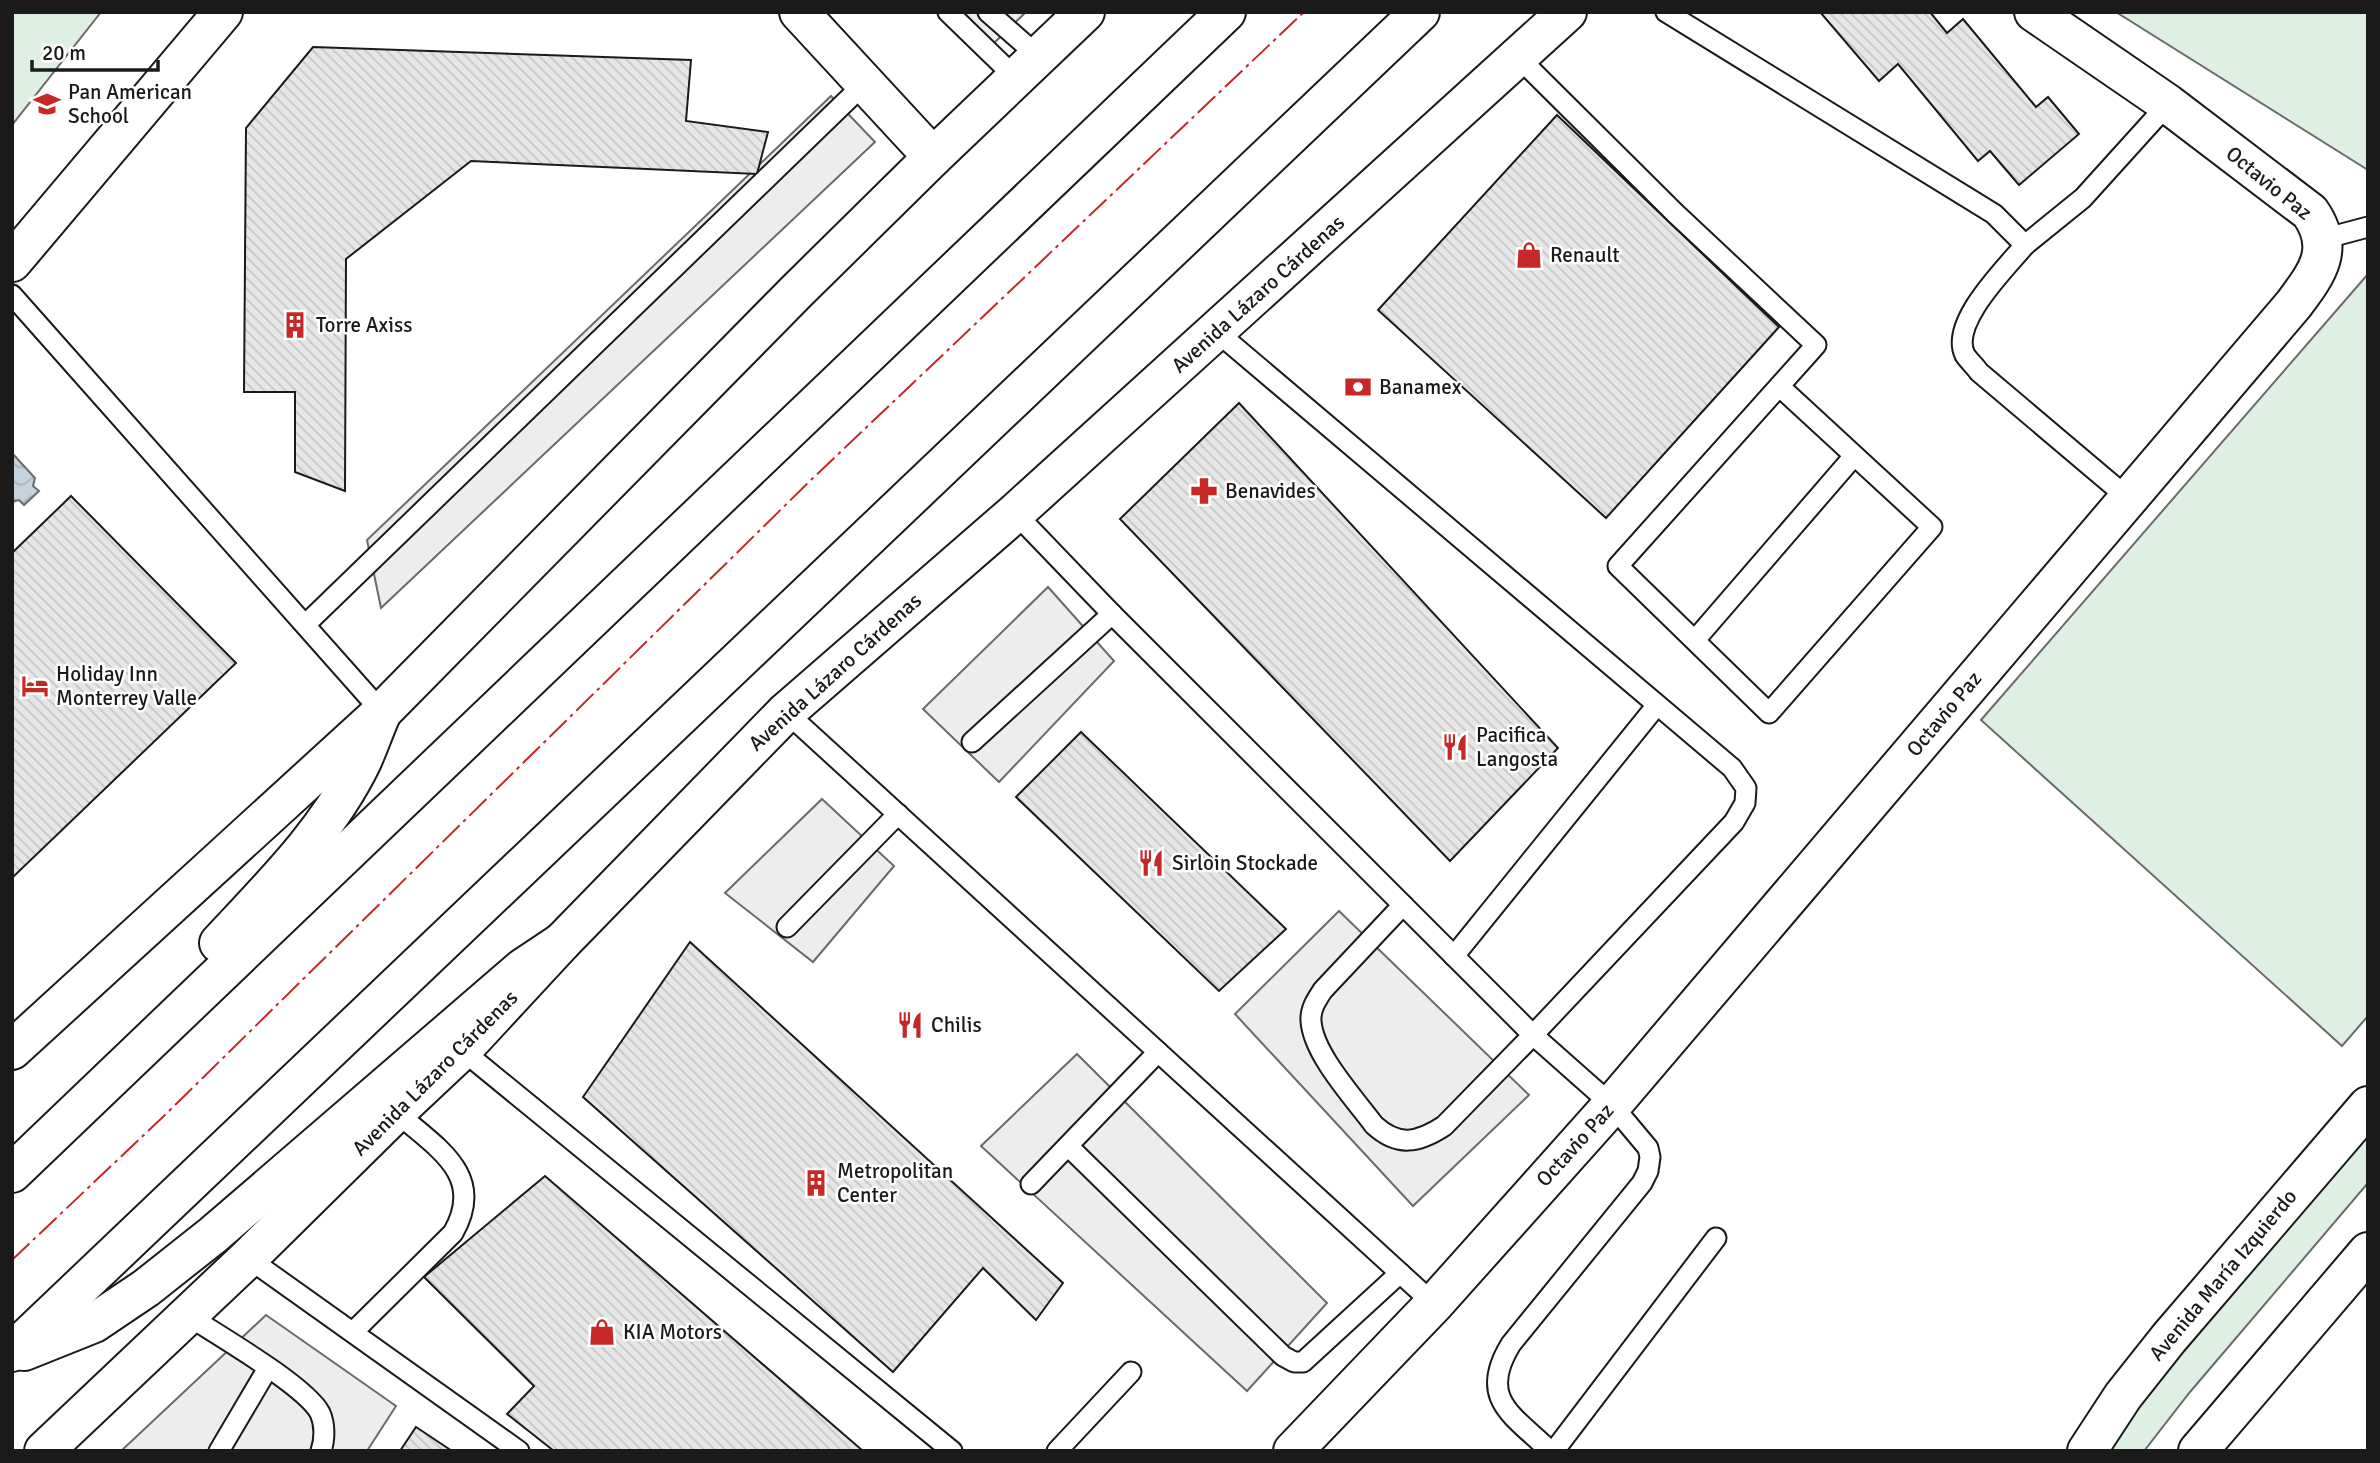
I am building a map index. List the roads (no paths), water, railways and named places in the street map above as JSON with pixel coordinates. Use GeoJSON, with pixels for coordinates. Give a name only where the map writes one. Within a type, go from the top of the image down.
{"type":"FeatureCollection","features":[{"type":"Feature","properties":{"kind":"main road"},"geometry":{"type":"LineString","coordinates":[[12,262],[223,12]]}},
{"type":"Feature","properties":{"kind":"main road"},"geometry":{"type":"LineString","coordinates":[[799,12],[933,156]]}},
{"type":"Feature","properties":{"kind":"main road"},"geometry":{"type":"LineString","coordinates":[[12,1050],[382,712],[796,292],[933,156],[1085,12]]}},
{"type":"Feature","properties":{"kind":"main road"},"geometry":{"type":"LineString","coordinates":[[12,1173],[1226,12]]}},
{"type":"Feature","properties":{"kind":"main road"},"geometry":{"type":"LineString","coordinates":[[12,1354],[1420,12]]}},
{"type":"Feature","properties":{"kind":"main road","name":"Avenida Lázaro Cárdenas"},"geometry":{"type":"LineString","coordinates":[[44,1451],[463,1050],[562,942],[786,712],[1015,513],[1217,332],[1567,12]]}},
{"type":"Feature","properties":{"kind":"main road","name":"Octavio Paz"},"geometry":{"type":"LineString","coordinates":[[1293,1451],[1434,1304],[1612,1105],[2294,304],[2313,277],[2322,256],[2323,239],[2319,225],[2310,212],[2168,104],[2034,12]]}},
{"type":"Feature","properties":{"kind":"main road"},"geometry":{"type":"LineString","coordinates":[[94,1096],[141,1029],[285,872],[326,820],[361,763],[382,712]]}},
{"type":"Feature","properties":{"kind":"main road"},"geometry":{"type":"LineString","coordinates":[[12,1354],[94,1323],[146,1288],[214,1235],[523,968],[562,942]]}},
{"type":"Feature","properties":{"kind":"main road","name":"Avenida María Izquierdo"},"geometry":{"type":"LineString","coordinates":[[2087,1451],[2123,1396],[2169,1338],[2368,1106]]}},
{"type":"Feature","properties":{"kind":"main road"},"geometry":{"type":"LineString","coordinates":[[2198,1451],[2368,1252]]}},
{"type":"Feature","properties":{"kind":"lane"},"geometry":{"type":"LineString","coordinates":[[948,12],[967,30],[1027,67]]}},
{"type":"Feature","properties":{"kind":"lane"},"geometry":{"type":"LineString","coordinates":[[967,30],[986,12],[1027,67]]}},
{"type":"Feature","properties":{"kind":"lane"},"geometry":{"type":"LineString","coordinates":[[1666,12],[1994,214],[2025,245]]}},
{"type":"Feature","properties":{"kind":"lane"},"geometry":{"type":"LineString","coordinates":[[1518,57],[1675,213],[1816,345],[1779,386],[1618,566],[1769,713],[1932,527],[1779,386]]}},
{"type":"Feature","properties":{"kind":"lane"},"geometry":{"type":"LineString","coordinates":[[306,624],[864,84]]}},
{"type":"Feature","properties":{"kind":"lane"},"geometry":{"type":"LineString","coordinates":[[2128,498],[1979,372],[1964,353],[1963,333],[1974,308],[2025,245],[2083,198],[2168,104]]}},
{"type":"Feature","properties":{"kind":"lane"},"geometry":{"type":"LineString","coordinates":[[2323,239],[2368,227]]}},
{"type":"Feature","properties":{"kind":"lane"},"geometry":{"type":"LineString","coordinates":[[12,295],[382,712]]}},
{"type":"Feature","properties":{"kind":"lane"},"geometry":{"type":"LineString","coordinates":[[1217,332],[1732,768],[1746,788],[1745,803],[1734,822],[1533,1035],[1444,1126],[1429,1136],[1409,1141],[1394,1139],[1374,1125],[1322,1053],[1310,1018],[1323,990],[1404,905]]}},
{"type":"Feature","properties":{"kind":"lane"},"geometry":{"type":"LineString","coordinates":[[1695,640],[1854,456]]}},
{"type":"Feature","properties":{"kind":"lane"},"geometry":{"type":"LineString","coordinates":[[1015,513],[1112,614],[1533,1035],[1612,1105],[1648,1148],[1648,1171],[1642,1183],[1502,1358],[1497,1372],[1501,1403],[1552,1451],[1716,1238]]}},
{"type":"Feature","properties":{"kind":"lane"},"geometry":{"type":"LineString","coordinates":[[972,742],[1112,614]]}},
{"type":"Feature","properties":{"kind":"lane"},"geometry":{"type":"LineString","coordinates":[[1454,956],[1657,705]]}},
{"type":"Feature","properties":{"kind":"lane"},"geometry":{"type":"LineString","coordinates":[[786,712],[1434,1304]]}},
{"type":"Feature","properties":{"kind":"lane"},"geometry":{"type":"LineString","coordinates":[[787,927],[898,814]]}},
{"type":"Feature","properties":{"kind":"lane"},"geometry":{"type":"LineString","coordinates":[[463,1050],[952,1451]]}},
{"type":"Feature","properties":{"kind":"lane"},"geometry":{"type":"LineString","coordinates":[[1031,1184],[1158,1052]]}},
{"type":"Feature","properties":{"kind":"lane"},"geometry":{"type":"LineString","coordinates":[[353,1332],[453,1233],[461,1219],[463,1185],[456,1166],[396,1112]]}},
{"type":"Feature","properties":{"kind":"lane"},"geometry":{"type":"LineString","coordinates":[[1068,1146],[1283,1356],[1294,1362],[1303,1362],[1400,1273]]}},
{"type":"Feature","properties":{"kind":"lane"},"geometry":{"type":"LineString","coordinates":[[248,1258],[519,1451]]}},
{"type":"Feature","properties":{"kind":"lane"},"geometry":{"type":"LineString","coordinates":[[187,1315],[268,1368],[308,1398],[320,1413],[324,1428],[321,1451]]}},
{"type":"Feature","properties":{"kind":"lane"},"geometry":{"type":"LineString","coordinates":[[219,1451],[268,1368]]}},
{"type":"Feature","properties":{"kind":"lane"},"geometry":{"type":"LineString","coordinates":[[1057,1451],[1131,1372]]}},
{"type":"Feature","properties":{"kind":"water"},"geometry":{"type":"Polygon","coordinates":[[[12,453],[35,478],[33,486],[39,491],[24,505],[19,500],[12,502],[12,453]]]}},
{"type":"Feature","properties":{"kind":"place","name":"Pan American School"},"geometry":{"type":"Point","coordinates":[47,104]}},
{"type":"Feature","properties":{"kind":"place","name":"Renault"},"geometry":{"type":"Point","coordinates":[1529,255]}},
{"type":"Feature","properties":{"kind":"place","name":"Torre Axiss"},"geometry":{"type":"Point","coordinates":[295,325]}},
{"type":"Feature","properties":{"kind":"place","name":"Banamex"},"geometry":{"type":"Point","coordinates":[1358,387]}},
{"type":"Feature","properties":{"kind":"place","name":"Benavides"},"geometry":{"type":"Point","coordinates":[1204,491]}},
{"type":"Feature","properties":{"kind":"place","name":"Holiday Inn Monterrey Valle"},"geometry":{"type":"Point","coordinates":[35,686]}},
{"type":"Feature","properties":{"kind":"place","name":"Pacifica Langosta"},"geometry":{"type":"Point","coordinates":[1455,747]}},
{"type":"Feature","properties":{"kind":"place","name":"Sirloin Stockade"},"geometry":{"type":"Point","coordinates":[1151,863]}},
{"type":"Feature","properties":{"kind":"place","name":"Chilis"},"geometry":{"type":"Point","coordinates":[910,1025]}},
{"type":"Feature","properties":{"kind":"place","name":"Metropolitan Center"},"geometry":{"type":"Point","coordinates":[816,1183]}},
{"type":"Feature","properties":{"kind":"place","name":"KIA Motors"},"geometry":{"type":"Point","coordinates":[602,1332]}}]}
